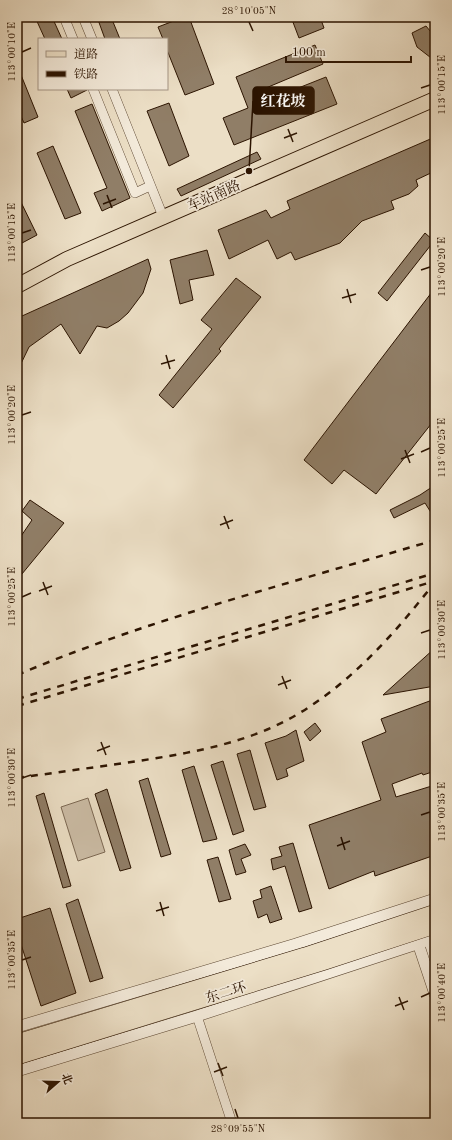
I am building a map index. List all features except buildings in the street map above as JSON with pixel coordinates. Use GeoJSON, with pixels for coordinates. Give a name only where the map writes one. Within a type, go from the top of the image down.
{"type":"FeatureCollection","features":[{"type":"Feature","properties":{"kind":"highway","name":"东二环"},"geometry":{"type":"LineString","coordinates":[[17,1042],[305,955],[435,912]]}},
{"type":"Feature","properties":{"kind":"highway","name":"东二环"},"geometry":{"type":"LineString","coordinates":[[17,1057],[325,962],[435,926]]}},
{"type":"Feature","properties":{"kind":"main road","name":"车站南路"},"geometry":{"type":"LineString","coordinates":[[17,286],[67,260],[435,100]]}},
{"type":"Feature","properties":{"kind":"main road","name":"车站南路"},"geometry":{"type":"LineString","coordinates":[[17,294],[70,265],[167,226],[435,108]]}},
{"type":"Feature","properties":{"kind":"street"},"geometry":{"type":"LineString","coordinates":[[64,17],[73,38]]}},
{"type":"Feature","properties":{"kind":"street"},"geometry":{"type":"LineString","coordinates":[[83,17],[92,38]]}},
{"type":"Feature","properties":{"kind":"street"},"geometry":{"type":"LineString","coordinates":[[93,90],[135,193],[150,186]]}},
{"type":"Feature","properties":{"kind":"street"},"geometry":{"type":"LineString","coordinates":[[112,90],[164,219]]}},
{"type":"Feature","properties":{"kind":"street"},"geometry":{"type":"LineString","coordinates":[[17,1027],[296,944],[435,899]]}},
{"type":"Feature","properties":{"kind":"street"},"geometry":{"type":"LineString","coordinates":[[419,904],[432,939],[435,958]]}},
{"type":"Feature","properties":{"kind":"street"},"geometry":{"type":"LineString","coordinates":[[406,908],[435,994]]}},
{"type":"Feature","properties":{"kind":"street"},"geometry":{"type":"LineString","coordinates":[[17,1071],[197,1016],[432,939]]}},
{"type":"Feature","properties":{"kind":"street"},"geometry":{"type":"LineString","coordinates":[[197,1016],[232,1123]]}},
{"type":"Feature","properties":{"kind":"shaded area"},"geometry":{"type":"Polygon","coordinates":[[[88,798],[105,852],[78,861],[61,807],[88,798]]]}},
{"type":"Feature","properties":{"kind":"railway"},"geometry":{"type":"LineString","coordinates":[[17,675],[172,618],[435,540]]}},
{"type":"Feature","properties":{"kind":"railway"},"geometry":{"type":"LineString","coordinates":[[17,699],[435,573]]}},
{"type":"Feature","properties":{"kind":"railway"},"geometry":{"type":"LineString","coordinates":[[17,706],[435,581]]}},
{"type":"Feature","properties":{"kind":"railway"},"geometry":{"type":"LineString","coordinates":[[17,778],[192,752],[236,741],[278,725],[318,701],[355,671],[389,637],[435,582]]}},
{"type":"Feature","properties":{"kind":"place","name":"红花坡"},"geometry":{"type":"Point","coordinates":[249,171]}}]}
